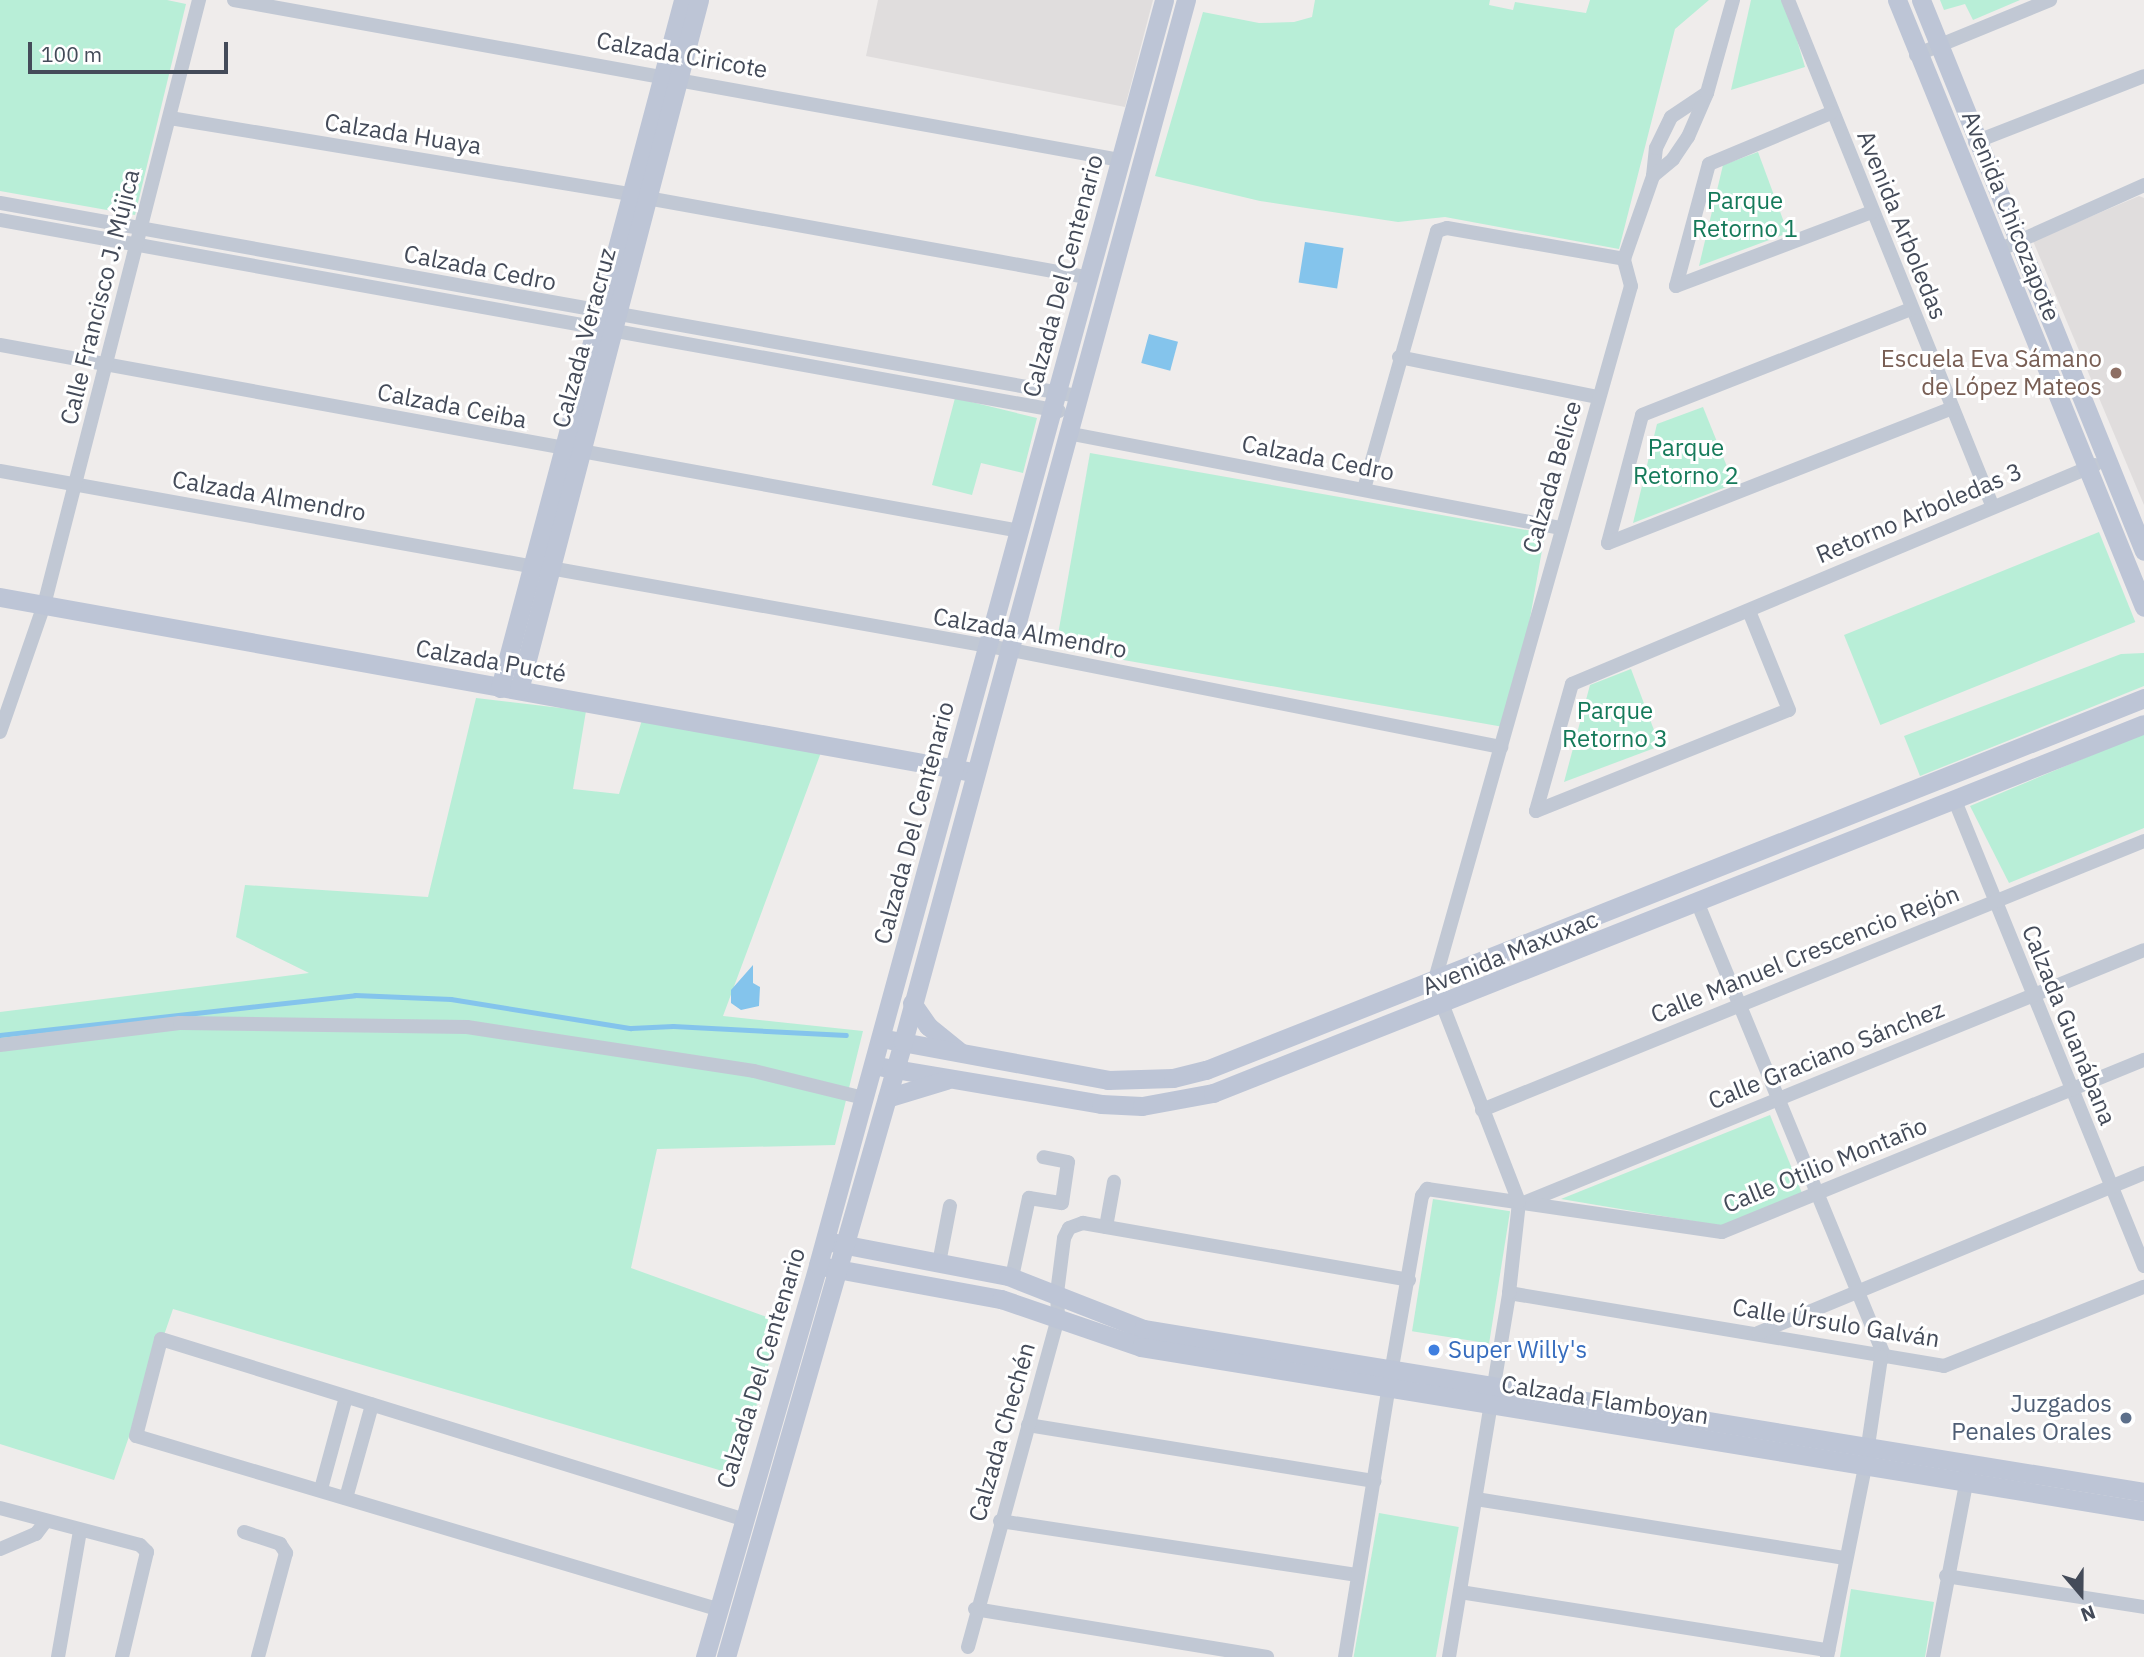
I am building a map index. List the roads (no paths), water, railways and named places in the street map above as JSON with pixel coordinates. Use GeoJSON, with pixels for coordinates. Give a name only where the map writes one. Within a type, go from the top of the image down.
{"type":"FeatureCollection","features":[{"type":"Feature","properties":{"kind":"main road","name":"Calzada Veracruz"},"geometry":{"type":"LineString","coordinates":[[671,76],[683,0]]}},
{"type":"Feature","properties":{"kind":"main road","name":"Calzada Veracruz"},"geometry":{"type":"LineString","coordinates":[[510,689],[550,568],[570,452],[638,196],[671,76],[699,0]]}},
{"type":"Feature","properties":{"kind":"main road","name":"Calzada Del Centenario"},"geometry":{"type":"LineString","coordinates":[[705,1657],[741,1519],[825,1240],[1164,0]]}},
{"type":"Feature","properties":{"kind":"main road","name":"Calzada Del Centenario"},"geometry":{"type":"LineString","coordinates":[[726,1657],[903,1042],[1007,649],[1186,0]]}},
{"type":"Feature","properties":{"kind":"main road","name":"Avenida Chicozapote"},"geometry":{"type":"LineString","coordinates":[[1896,0],[1916,55],[1999,250],[2144,607]]}},
{"type":"Feature","properties":{"kind":"main road","name":"Avenida Chicozapote"},"geometry":{"type":"LineString","coordinates":[[1921,0],[1975,142],[2021,241],[2144,551]]}},
{"type":"Feature","properties":{"kind":"main road","name":"Calzada Veracruz"},"geometry":{"type":"LineString","coordinates":[[510,689],[529,566],[570,452]]}},
{"type":"Feature","properties":{"kind":"main road","name":"Calzada Pucté"},"geometry":{"type":"LineString","coordinates":[[0,597],[974,773]]}},
{"type":"Feature","properties":{"kind":"main road","name":"Avenida Maxuxac"},"geometry":{"type":"LineString","coordinates":[[880,1038],[1063,1072],[1142,1081],[1206,1070],[1433,983],[2144,698]]}},
{"type":"Feature","properties":{"kind":"main road","name":"Avenida Maxuxac"},"geometry":{"type":"LineString","coordinates":[[873,1065],[957,1077],[1101,1104],[1177,1102],[1246,1084],[2144,724]]}},
{"type":"Feature","properties":{"kind":"main road"},"geometry":{"type":"LineString","coordinates":[[912,1003],[928,1026],[963,1055]]}},
{"type":"Feature","properties":{"kind":"main road"},"geometry":{"type":"LineString","coordinates":[[1058,1096],[1063,1072]]}},
{"type":"Feature","properties":{"kind":"main road"},"geometry":{"type":"LineString","coordinates":[[887,1098],[957,1077]]}},
{"type":"Feature","properties":{"kind":"main road","name":"Calzada Flamboyan"},"geometry":{"type":"LineString","coordinates":[[825,1240],[1012,1277],[1143,1329],[1391,1381]]}},
{"type":"Feature","properties":{"kind":"main road","name":"Calzada Flamboyan"},"geometry":{"type":"LineString","coordinates":[[818,1265],[1002,1299],[1141,1348],[1391,1381],[1968,1472],[2144,1492]]}},
{"type":"Feature","properties":{"kind":"main road","name":"Calzada Flamboyan"},"geometry":{"type":"LineString","coordinates":[[1968,1472],[2144,1511]]}},
{"type":"Feature","properties":{"kind":"street","name":"Calle Francisco J. Mújica"},"geometry":{"type":"LineString","coordinates":[[0,733],[44,605],[199,0]]}},
{"type":"Feature","properties":{"kind":"street","name":"Calzada Ciricote"},"geometry":{"type":"LineString","coordinates":[[234,0],[671,76],[1121,160]]}},
{"type":"Feature","properties":{"kind":"street"},"geometry":{"type":"LineString","coordinates":[[1653,176],[1674,159],[1688,136],[1707,93],[1734,0]]}},
{"type":"Feature","properties":{"kind":"street","name":"Avenida Arboledas"},"geometry":{"type":"LineString","coordinates":[[1788,0],[1831,113],[1992,505]]}},
{"type":"Feature","properties":{"kind":"street"},"geometry":{"type":"LineString","coordinates":[[1916,55],[2050,0]]}},
{"type":"Feature","properties":{"kind":"street"},"geometry":{"type":"LineString","coordinates":[[1975,142],[2144,76]]}},
{"type":"Feature","properties":{"kind":"street"},"geometry":{"type":"LineString","coordinates":[[1364,489],[1399,357],[1437,231],[1447,228],[1623,259],[1653,176],[1656,148],[1671,117],[1707,93]]}},
{"type":"Feature","properties":{"kind":"street"},"geometry":{"type":"LineString","coordinates":[[1831,113],[1709,164],[1676,286],[1871,212]]}},
{"type":"Feature","properties":{"kind":"street","name":"Calzada Huaya"},"geometry":{"type":"LineString","coordinates":[[170,118],[638,196],[1088,277]]}},
{"type":"Feature","properties":{"kind":"street"},"geometry":{"type":"LineString","coordinates":[[1999,250],[2144,186]]}},
{"type":"Feature","properties":{"kind":"street","name":"Calzada Cedro"},"geometry":{"type":"LineString","coordinates":[[0,203],[141,225],[604,323]]}},
{"type":"Feature","properties":{"kind":"street","name":"Calzada Cedro"},"geometry":{"type":"LineString","coordinates":[[0,220],[1074,405]]}},
{"type":"Feature","properties":{"kind":"street","name":"Calzada Belice"},"geometry":{"type":"LineString","coordinates":[[1433,983],[1631,286],[1623,259]]}},
{"type":"Feature","properties":{"kind":"street"},"geometry":{"type":"LineString","coordinates":[[1911,309],[1642,415],[1608,543],[1952,408]]}},
{"type":"Feature","properties":{"kind":"street","name":"Calzada Ceiba"},"geometry":{"type":"LineString","coordinates":[[0,345],[570,452],[1019,531]]}},
{"type":"Feature","properties":{"kind":"street"},"geometry":{"type":"LineString","coordinates":[[1399,357],[1598,397]]}},
{"type":"Feature","properties":{"kind":"street","name":"Calzada Cedro"},"geometry":{"type":"LineString","coordinates":[[1067,433],[1561,528]]}},
{"type":"Feature","properties":{"kind":"street","name":"Retorno Arboledas 3"},"geometry":{"type":"LineString","coordinates":[[1749,611],[1789,710],[1536,811],[1572,684],[1749,611],[1992,505],[2087,467],[2108,462]]}},
{"type":"Feature","properties":{"kind":"street","name":"Calzada Almendro"},"geometry":{"type":"LineString","coordinates":[[0,471],[529,566]]}},
{"type":"Feature","properties":{"kind":"street","name":"Calzada Almendro"},"geometry":{"type":"LineString","coordinates":[[550,568],[987,648],[1007,649],[1501,747]]}},
{"type":"Feature","properties":{"kind":"street","name":"Calzada Guanábana"},"geometry":{"type":"LineString","coordinates":[[1955,801],[2144,1266]]}},
{"type":"Feature","properties":{"kind":"street","name":"Calle Manuel Crescencio Rejón"},"geometry":{"type":"LineString","coordinates":[[1482,1110],[2144,841]]}},
{"type":"Feature","properties":{"kind":"street"},"geometry":{"type":"LineString","coordinates":[[1460,1592],[1828,1653],[1883,1357],[1698,904]]}},
{"type":"Feature","properties":{"kind":"street","name":"Calle Graciano Sánchez"},"geometry":{"type":"LineString","coordinates":[[1522,1202],[2144,950]]}},
{"type":"Feature","properties":{"kind":"street"},"geometry":{"type":"LineString","coordinates":[[1433,983],[1482,1110],[1522,1202],[1449,1657]]}},
{"type":"Feature","properties":{"kind":"street"},"geometry":{"type":"LineString","coordinates":[[0,1045],[180,1023],[467,1027],[754,1071],[864,1098]]}},
{"type":"Feature","properties":{"kind":"street","name":"Calle Otilio Montaño"},"geometry":{"type":"LineString","coordinates":[[1409,1280],[1422,1196],[1427,1189],[1722,1232],[2144,1060]]}},
{"type":"Feature","properties":{"kind":"street"},"geometry":{"type":"LineString","coordinates":[[1012,1277],[1029,1198],[1062,1203],[1068,1162],[1042,1157]]}},
{"type":"Feature","properties":{"kind":"street"},"geometry":{"type":"LineString","coordinates":[[1756,1333],[2144,1173]]}},
{"type":"Feature","properties":{"kind":"street"},"geometry":{"type":"LineString","coordinates":[[1114,1182],[1106,1227],[1409,1280],[1345,1657]]}},
{"type":"Feature","properties":{"kind":"street"},"geometry":{"type":"LineString","coordinates":[[939,1263],[950,1206]]}},
{"type":"Feature","properties":{"kind":"street","name":"Calzada Chechén"},"geometry":{"type":"LineString","coordinates":[[968,1647],[975,1609],[1058,1318],[1057,1293],[1069,1228],[1083,1223],[1106,1227]]}},
{"type":"Feature","properties":{"kind":"street","name":"Calle Úrsulo Galván"},"geometry":{"type":"LineString","coordinates":[[1509,1293],[1944,1366],[2144,1287]]}},
{"type":"Feature","properties":{"kind":"street"},"geometry":{"type":"LineString","coordinates":[[717,1609],[321,1489],[135,1436],[161,1339],[741,1519]]}},
{"type":"Feature","properties":{"kind":"street"},"geometry":{"type":"LineString","coordinates":[[321,1489],[346,1397]]}},
{"type":"Feature","properties":{"kind":"street"},"geometry":{"type":"LineString","coordinates":[[346,1498],[372,1405]]}},
{"type":"Feature","properties":{"kind":"street"},"geometry":{"type":"LineString","coordinates":[[1028,1425],[1374,1482]]}},
{"type":"Feature","properties":{"kind":"street"},"geometry":{"type":"LineString","coordinates":[[1933,1657],[1946,1576],[1968,1472]]}},
{"type":"Feature","properties":{"kind":"street"},"geometry":{"type":"LineString","coordinates":[[1476,1499],[1845,1558]]}},
{"type":"Feature","properties":{"kind":"street"},"geometry":{"type":"LineString","coordinates":[[0,1508],[140,1545],[147,1552],[148,1563],[122,1657]]}},
{"type":"Feature","properties":{"kind":"street"},"geometry":{"type":"LineString","coordinates":[[1000,1521],[1358,1574]]}},
{"type":"Feature","properties":{"kind":"street"},"geometry":{"type":"LineString","coordinates":[[0,1549],[36,1534],[45,1522]]}},
{"type":"Feature","properties":{"kind":"street"},"geometry":{"type":"LineString","coordinates":[[58,1657],[80,1531]]}},
{"type":"Feature","properties":{"kind":"street"},"geometry":{"type":"LineString","coordinates":[[244,1532],[280,1544],[286,1553],[258,1657]]}},
{"type":"Feature","properties":{"kind":"street"},"geometry":{"type":"LineString","coordinates":[[1946,1576],[2144,1607]]}},
{"type":"Feature","properties":{"kind":"street"},"geometry":{"type":"LineString","coordinates":[[975,1609],[1266,1657]]}},
{"type":"Feature","properties":{"kind":"water"},"geometry":{"type":"Polygon","coordinates":[[[1305,242],[1344,248],[1337,289],[1299,282],[1305,242]]]}},
{"type":"Feature","properties":{"kind":"water"},"geometry":{"type":"Polygon","coordinates":[[[1149,334],[1178,342],[1170,371],[1141,363],[1149,334]]]}},
{"type":"Feature","properties":{"kind":"water"},"geometry":{"type":"Polygon","coordinates":[[[753,965],[753,983],[760,987],[759,1006],[741,1010],[731,1003],[731,990],[753,965]]]}},
{"type":"Feature","properties":{"kind":"waterway"},"geometry":{"type":"LineString","coordinates":[[0,1035],[355,995],[451,999],[631,1028],[673,1026],[846,1035]]}},
{"type":"Feature","properties":{"kind":"place","name":"Escuela Eva Sámano de López Mateos"},"geometry":{"type":"Point","coordinates":[2116,373]}},
{"type":"Feature","properties":{"kind":"place","name":"Super Willy's"},"geometry":{"type":"Point","coordinates":[1434,1350]}},
{"type":"Feature","properties":{"kind":"place","name":"Juzgados Penales Orales"},"geometry":{"type":"Point","coordinates":[2126,1418]}},
{"type":"Feature","properties":{"kind":"park label","name":"Parque Retorno 1"},"geometry":{"type":"Point","coordinates":[1745,215]}},
{"type":"Feature","properties":{"kind":"park label","name":"Parque Retorno 2"},"geometry":{"type":"Point","coordinates":[1686,462]}},
{"type":"Feature","properties":{"kind":"park label","name":"Parque Retorno 3"},"geometry":{"type":"Point","coordinates":[1615,725]}}]}
